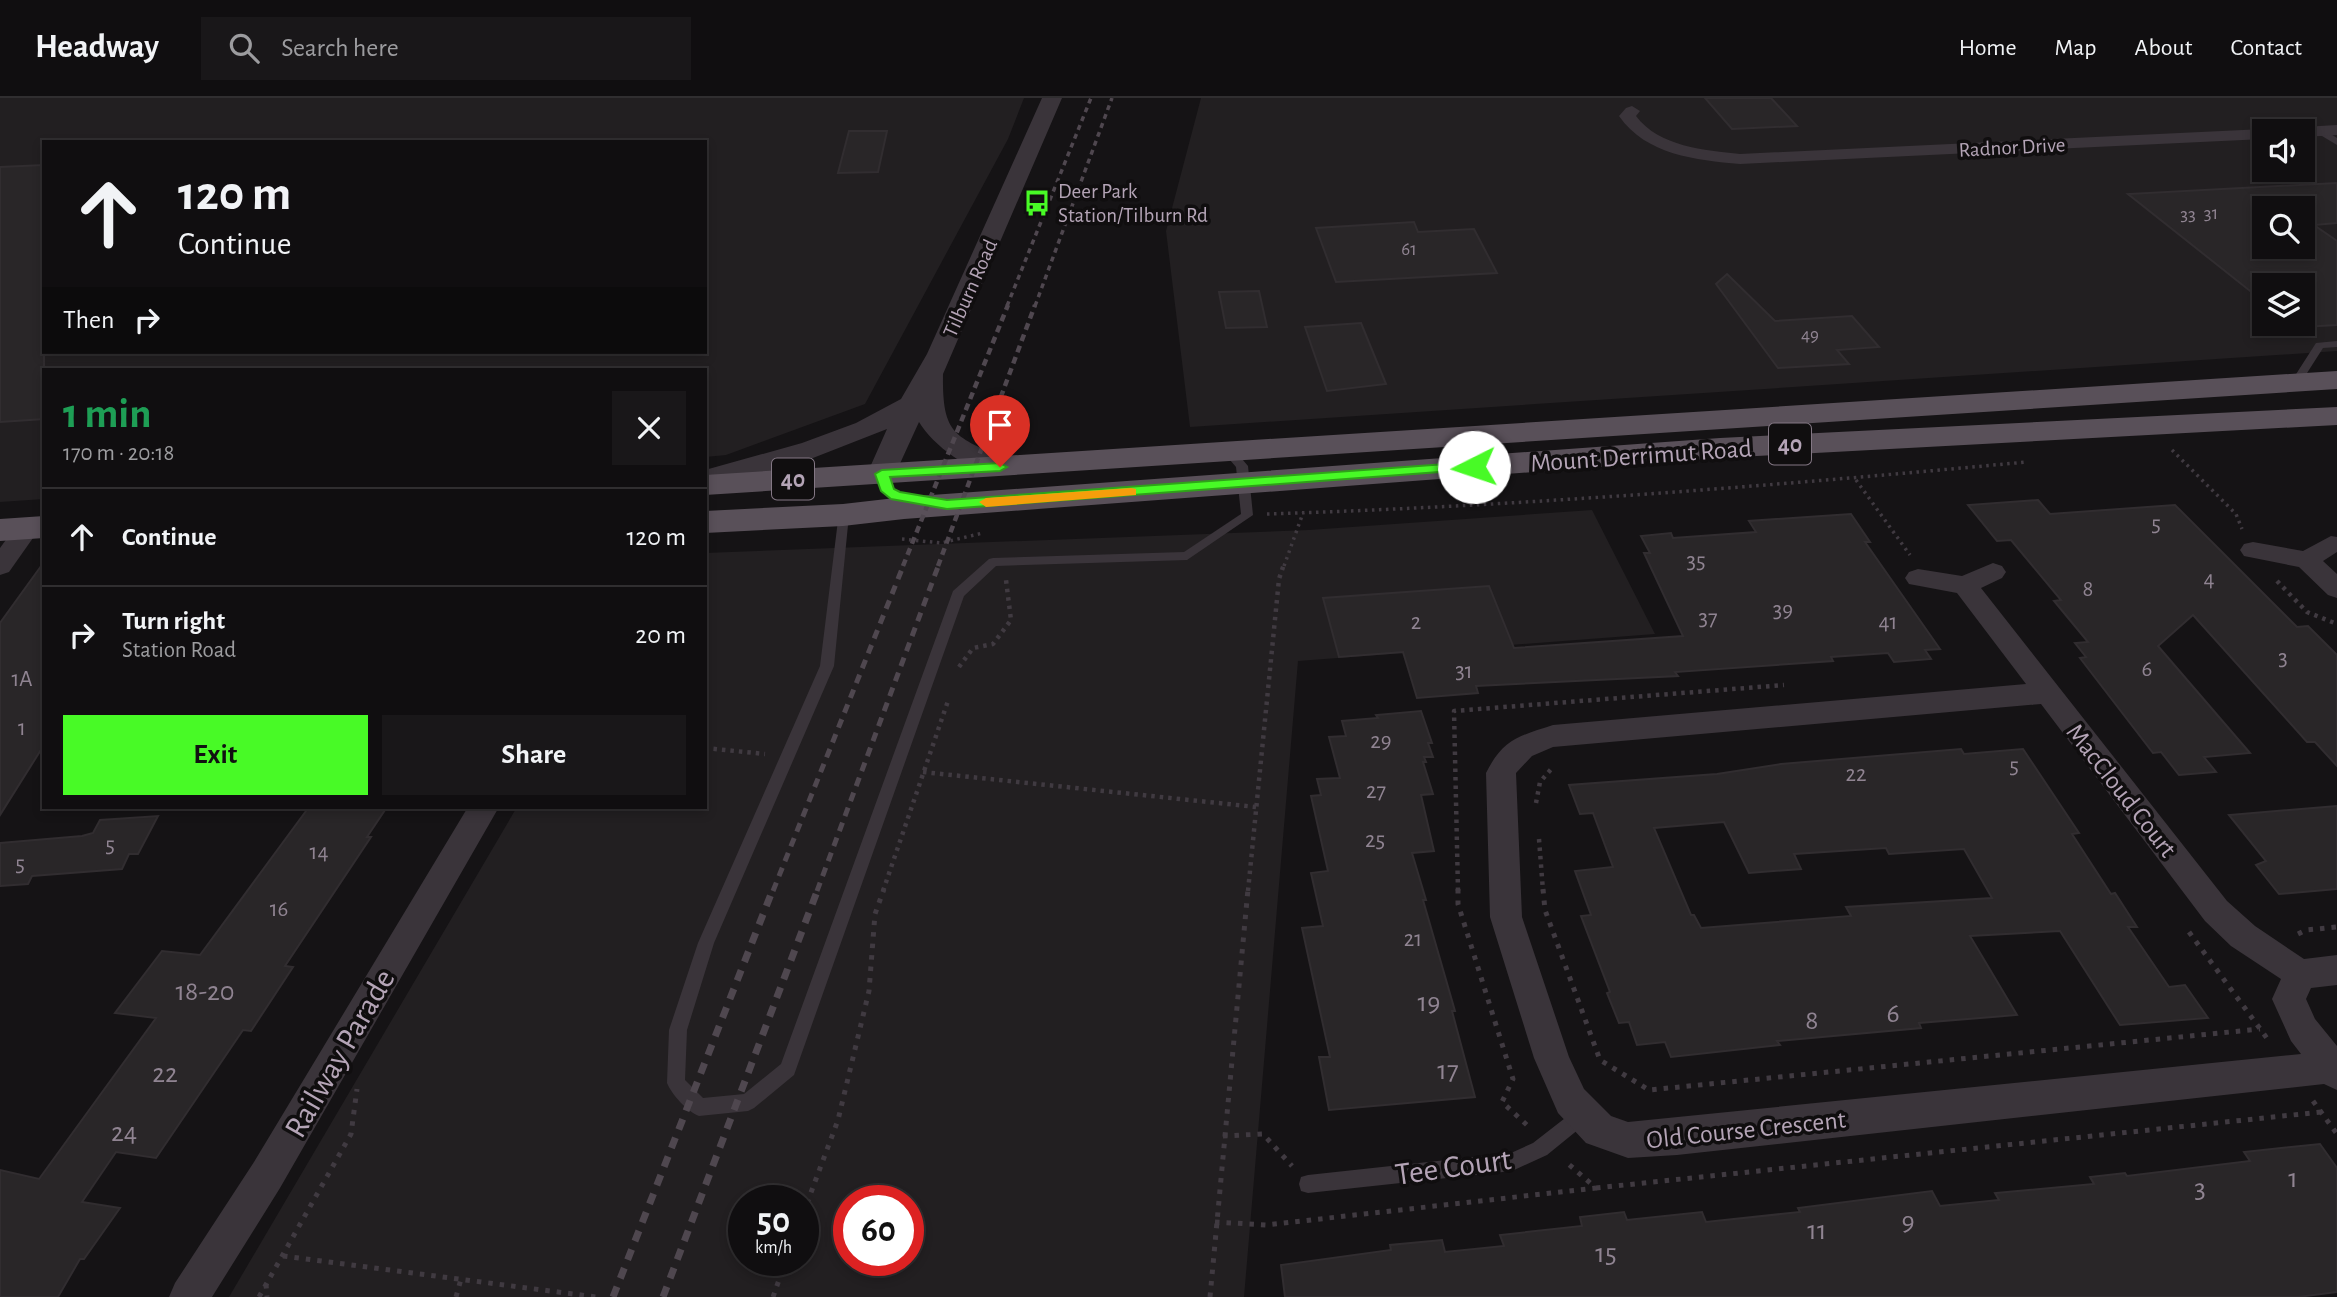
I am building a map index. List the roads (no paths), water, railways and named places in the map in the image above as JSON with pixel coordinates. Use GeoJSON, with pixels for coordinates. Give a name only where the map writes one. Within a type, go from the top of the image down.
{"type":"FeatureCollection","features":[{"type":"Feature","properties":{"kind":"main road","name":"Mount Derrimut Road"},"geometry":{"type":"LineString","coordinates":[[947,505],[1246,500],[1442,454],[2337,380]]}},
{"type":"Feature","properties":{"kind":"main road","name":"Mount Derrimut Road"},"geometry":{"type":"LineString","coordinates":[[1000,467],[1163,457],[1734,447],[2337,416]]}},
{"type":"Feature","properties":{"kind":"main road","name":"40"},"geometry":{"type":"LineString","coordinates":[[707,485],[1000,467]]}},
{"type":"Feature","properties":{"kind":"main road"},"geometry":{"type":"LineString","coordinates":[[882,474],[888,491],[896,496],[947,505]]}},
{"type":"Feature","properties":{"kind":"main road"},"geometry":{"type":"LineString","coordinates":[[844,515],[871,491],[882,474]]}},
{"type":"Feature","properties":{"kind":"main road","name":"40"},"geometry":{"type":"LineString","coordinates":[[707,522],[844,515],[947,505]]}},
{"type":"Feature","properties":{"kind":"street","name":"Tilburn Road"},"geometry":{"type":"LineString","coordinates":[[882,474],[912,404],[940,354],[1052,98]]}},
{"type":"Feature","properties":{"kind":"street","name":"Radnor Drive"},"geometry":{"type":"LineString","coordinates":[[1629,104],[1628,116],[1632,125],[1650,137],[1706,156],[1759,158],[2252,135]]}},
{"type":"Feature","properties":{"kind":"street"},"geometry":{"type":"LineString","coordinates":[[929,373],[930,415],[942,434],[953,444],[1000,467]]}},
{"type":"Feature","properties":{"kind":"street"},"geometry":{"type":"LineString","coordinates":[[707,479],[741,472],[779,460],[858,430],[912,404]]}},
{"type":"Feature","properties":{"kind":"street"},"geometry":{"type":"LineString","coordinates":[[0,566],[24,529]]}},
{"type":"Feature","properties":{"kind":"street"},"geometry":{"type":"LineString","coordinates":[[2248,541],[2307,560],[2337,589]]}},
{"type":"Feature","properties":{"kind":"street"},"geometry":{"type":"LineString","coordinates":[[2307,560],[2331,544]]}},
{"type":"Feature","properties":{"kind":"street"},"geometry":{"type":"LineString","coordinates":[[1914,567],[1965,584],[1993,572]]}},
{"type":"Feature","properties":{"kind":"street","name":"MacCloud Court"},"geometry":{"type":"LineString","coordinates":[[1965,584],[2216,911],[2243,936],[2300,974]]}},
{"type":"Feature","properties":{"kind":"street","name":"Old Course Crescent"},"geometry":{"type":"LineString","coordinates":[[2047,693],[1553,736],[1527,744],[1508,756],[1501,773],[1506,917],[1552,1058],[1571,1101],[1599,1130],[1628,1140],[2335,1070]]}},
{"type":"Feature","properties":{"kind":"street","name":"Railway Parade"},"geometry":{"type":"LineString","coordinates":[[189,1297],[267,1175],[483,809]]}},
{"type":"Feature","properties":{"kind":"street"},"geometry":{"type":"LineString","coordinates":[[2335,1070],[2302,1030],[2289,999],[2300,974],[2337,970]]}},
{"type":"Feature","properties":{"kind":"lane"},"geometry":{"type":"LineString","coordinates":[[2320,131],[2337,142]]}},
{"type":"Feature","properties":{"kind":"lane"},"geometry":{"type":"LineString","coordinates":[[2296,383],[2320,345],[2337,344]]}},
{"type":"Feature","properties":{"kind":"lane"},"geometry":{"type":"LineString","coordinates":[[844,515],[827,666],[706,943],[678,1030],[676,1083],[699,1107],[748,1102],[788,1069],[958,594],[993,562],[1187,556],[1246,500],[1242,466],[1233,456],[1163,457]]}},
{"type":"Feature","properties":{"kind":"lane","name":"Tee Court"},"geometry":{"type":"LineString","coordinates":[[1308,1184],[1512,1162],[1546,1144],[1584,1114]]}},
{"type":"Feature","properties":{"kind":"railway"},"geometry":{"type":"LineString","coordinates":[[1007,306],[1091,98]]}},
{"type":"Feature","properties":{"kind":"railway"},"geometry":{"type":"LineString","coordinates":[[1035,306],[1112,98]]}},
{"type":"Feature","properties":{"kind":"railway"},"geometry":{"type":"LineString","coordinates":[[903,566],[1008,305]]}},
{"type":"Feature","properties":{"kind":"railway"},"geometry":{"type":"LineString","coordinates":[[938,566],[1035,305]]}},
{"type":"Feature","properties":{"kind":"railway"},"geometry":{"type":"LineString","coordinates":[[773,891],[904,564]]}},
{"type":"Feature","properties":{"kind":"railway"},"geometry":{"type":"LineString","coordinates":[[817,891],[939,564]]}},
{"type":"Feature","properties":{"kind":"railway"},"geometry":{"type":"LineString","coordinates":[[613,1297],[773,889]]}},
{"type":"Feature","properties":{"kind":"railway"},"geometry":{"type":"LineString","coordinates":[[663,1297],[818,889]]}},
{"type":"Feature","properties":{"kind":"place","name":"Deer Park Station/Tilburn Rd"},"geometry":{"type":"Point","coordinates":[1037,203]}}]}
